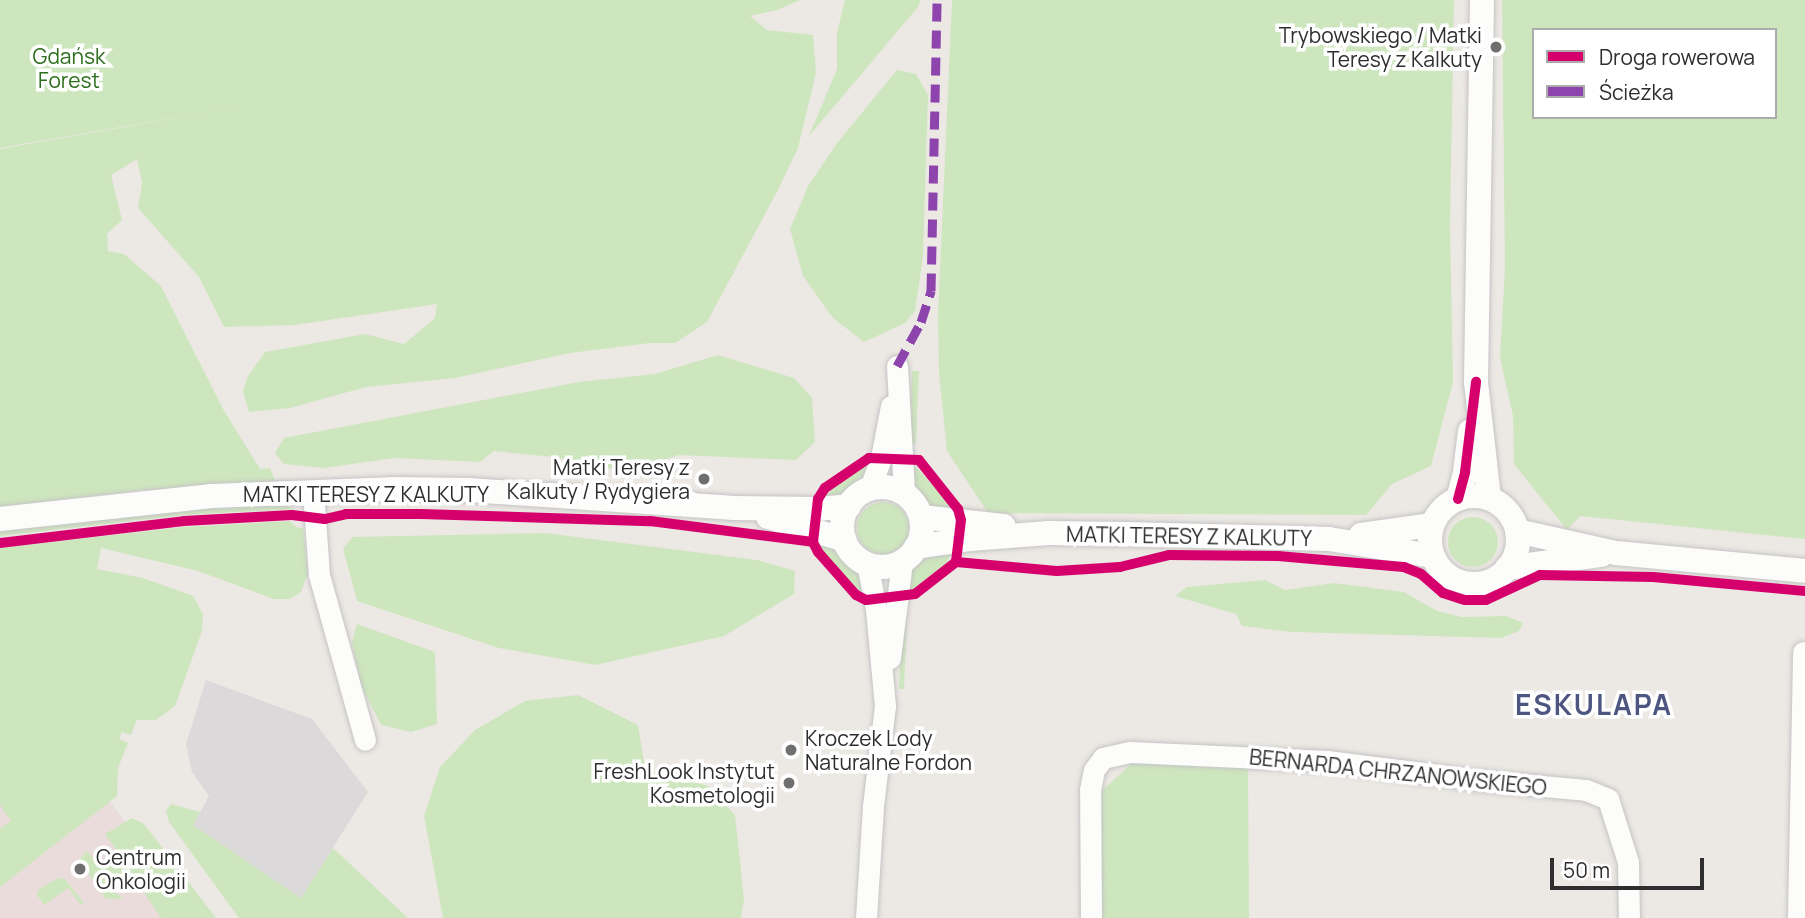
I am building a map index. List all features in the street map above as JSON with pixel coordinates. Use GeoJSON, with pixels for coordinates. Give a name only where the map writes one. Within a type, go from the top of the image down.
{"type":"FeatureCollection","features":[{"type":"Feature","properties":{"kind":"street"},"geometry":{"type":"LineString","coordinates":[[1482,0],[1476,382],[1489,498]]}},
{"type":"Feature","properties":{"kind":"street"},"geometry":{"type":"LineString","coordinates":[[870,488],[883,448],[897,372],[904,493]]}},
{"type":"Feature","properties":{"kind":"street"},"geometry":{"type":"LineString","coordinates":[[1458,499],[1465,472],[1476,382]]}},
{"type":"Feature","properties":{"kind":"street"},"geometry":{"type":"LineString","coordinates":[[866,918],[873,806],[886,688],[909,554],[922,527],[917,508],[904,493],[882,487],[870,488],[859,494],[849,506],[842,526],[845,540],[853,554],[867,563],[879,566],[909,554]]}},
{"type":"Feature","properties":{"kind":"street"},"geometry":{"type":"LineString","coordinates":[[313,491],[319,575],[365,740]]}},
{"type":"Feature","properties":{"kind":"street","name":"MATKI TERESY Z KALKUTY"},"geometry":{"type":"LineString","coordinates":[[0,519],[159,500],[313,491],[469,491],[734,508],[817,509],[849,506]]}},
{"type":"Feature","properties":{"kind":"street"},"geometry":{"type":"LineString","coordinates":[[1475,496],[1489,498],[1502,506],[1517,531],[1517,546],[1507,568],[1495,579],[1468,584],[1443,573],[1433,556],[1429,535],[1442,508],[1458,499],[1475,496]]}},
{"type":"Feature","properties":{"kind":"street","name":"MATKI TERESY Z KALKUTY"},"geometry":{"type":"LineString","coordinates":[[734,508],[845,540]]}},
{"type":"Feature","properties":{"kind":"street","name":"MATKI TERESY Z KALKUTY"},"geometry":{"type":"LineString","coordinates":[[921,517],[1049,533]]}},
{"type":"Feature","properties":{"kind":"street","name":"MATKI TERESY Z KALKUTY"},"geometry":{"type":"LineString","coordinates":[[1329,539],[1432,525]]}},
{"type":"Feature","properties":{"kind":"street"},"geometry":{"type":"LineString","coordinates":[[1517,531],[1615,554],[1805,571]]}},
{"type":"Feature","properties":{"kind":"street","name":"MATKI TERESY Z KALKUTY"},"geometry":{"type":"LineString","coordinates":[[909,554],[970,538],[1049,533],[1329,539],[1433,556]]}},
{"type":"Feature","properties":{"kind":"street"},"geometry":{"type":"LineString","coordinates":[[1507,568],[1615,554]]}},
{"type":"Feature","properties":{"kind":"street"},"geometry":{"type":"LineString","coordinates":[[867,563],[886,688]]}},
{"type":"Feature","properties":{"kind":"street"},"geometry":{"type":"LineString","coordinates":[[1798,918],[1803,652]]}},
{"type":"Feature","properties":{"kind":"street","name":"BERNARDA CHRZANOWSKIEGO"},"geometry":{"type":"LineString","coordinates":[[1091,918],[1090,790],[1094,771],[1103,758],[1130,752],[1327,761],[1477,780],[1586,790],[1608,799],[1628,862],[1629,918]]}},
{"type":"Feature","properties":{"kind":"shaded area"},"geometry":{"type":"Polygon","coordinates":[[[206,680],[312,719],[368,792],[301,898],[193,825],[209,796],[192,772],[186,744],[206,680]]]}},
{"type":"Feature","properties":{"kind":"shaded area","name":"Centrum Onkologii"},"geometry":{"type":"Polygon","coordinates":[[[0,736],[99,787],[197,918],[0,918],[0,736]]]}},
{"type":"Feature","properties":{"kind":"green space","name":"Gdańsk Forest"},"geometry":{"type":"Polygon","coordinates":[[[0,0],[800,0],[777,10],[750,16],[767,30],[813,35],[816,73],[798,148],[778,190],[707,322],[675,343],[650,343],[570,353],[455,378],[366,387],[290,408],[249,412],[243,391],[248,376],[265,352],[365,334],[404,344],[435,318],[437,304],[295,325],[224,327],[199,277],[138,208],[142,183],[137,159],[111,175],[122,220],[107,234],[108,251],[124,254],[161,286],[223,409],[260,469],[270,468],[275,481],[142,490],[0,507],[0,149],[248,105],[0,148],[0,0]]]}},
{"type":"Feature","properties":{"kind":"green space"},"geometry":{"type":"Polygon","coordinates":[[[845,0],[921,0],[918,7],[809,136],[837,69],[837,33],[845,0]]]}},
{"type":"Feature","properties":{"kind":"green space"},"geometry":{"type":"Polygon","coordinates":[[[952,0],[1454,0],[1450,225],[1453,382],[1431,466],[1392,484],[1366,515],[988,513],[947,451],[939,374],[938,315],[952,0]]]}},
{"type":"Feature","properties":{"kind":"green space"},"geometry":{"type":"Polygon","coordinates":[[[1502,0],[1805,0],[1805,539],[1580,516],[1567,530],[1514,464],[1513,416],[1500,357],[1505,269],[1502,0]]]}},
{"type":"Feature","properties":{"kind":"green space"},"geometry":{"type":"Polygon","coordinates":[[[897,70],[916,74],[928,95],[923,256],[915,311],[905,323],[864,342],[833,318],[803,276],[790,229],[808,186],[838,142],[897,70]]]}},
{"type":"Feature","properties":{"kind":"green space"},"geometry":{"type":"Polygon","coordinates":[[[718,355],[794,378],[812,398],[815,442],[796,460],[679,455],[626,472],[554,457],[494,451],[480,462],[395,458],[324,468],[284,464],[275,453],[284,438],[579,382],[655,374],[718,355]]]}},
{"type":"Feature","properties":{"kind":"green space"},"geometry":{"type":"Polygon","coordinates":[[[912,371],[919,371],[916,443],[909,443],[912,371]]]}},
{"type":"Feature","properties":{"kind":"green space"},"geometry":{"type":"Polygon","coordinates":[[[873,461],[855,487],[841,496],[822,498],[864,463],[873,461]]]}},
{"type":"Feature","properties":{"kind":"green space"},"geometry":{"type":"Polygon","coordinates":[[[911,465],[918,469],[954,509],[931,507],[925,501],[911,478],[911,465]]]}},
{"type":"Feature","properties":{"kind":"green space"},"geometry":{"type":"Polygon","coordinates":[[[883,502],[902,509],[909,528],[902,547],[883,554],[864,547],[857,528],[864,509],[883,502]]]}},
{"type":"Feature","properties":{"kind":"green space"},"geometry":{"type":"Polygon","coordinates":[[[283,504],[294,509],[183,515],[0,536],[0,529],[144,512],[283,504]]]}},
{"type":"Feature","properties":{"kind":"green space"},"geometry":{"type":"Polygon","coordinates":[[[1473,517],[1491,524],[1498,542],[1491,560],[1473,567],[1455,560],[1448,542],[1455,524],[1473,517]]]}},
{"type":"Feature","properties":{"kind":"green space"},"geometry":{"type":"Polygon","coordinates":[[[289,521],[298,528],[303,528],[308,573],[301,592],[290,599],[274,599],[198,571],[101,548],[97,569],[143,578],[193,596],[203,614],[202,631],[175,706],[156,720],[137,720],[131,735],[122,732],[119,739],[128,743],[118,768],[117,796],[0,887],[0,829],[11,821],[0,805],[0,548],[184,527],[289,521]]]}},
{"type":"Feature","properties":{"kind":"green space"},"geometry":{"type":"Polygon","coordinates":[[[545,533],[757,560],[795,571],[794,594],[724,636],[595,665],[499,648],[357,601],[343,548],[353,537],[545,533]]]}},
{"type":"Feature","properties":{"kind":"green space"},"geometry":{"type":"Polygon","coordinates":[[[817,544],[837,548],[858,573],[867,594],[858,591],[819,550],[817,544]]]}},
{"type":"Feature","properties":{"kind":"green space"},"geometry":{"type":"Polygon","coordinates":[[[954,549],[943,569],[914,590],[902,593],[906,576],[925,557],[954,549]]]}},
{"type":"Feature","properties":{"kind":"green space"},"geometry":{"type":"Polygon","coordinates":[[[1265,580],[1285,590],[1334,583],[1404,592],[1437,611],[1462,617],[1506,616],[1523,623],[1519,631],[1501,638],[1293,632],[1242,626],[1236,614],[1175,596],[1187,587],[1265,580]]]}},
{"type":"Feature","properties":{"kind":"green space"},"geometry":{"type":"Polygon","coordinates":[[[902,613],[907,614],[904,689],[899,689],[902,613]]]}},
{"type":"Feature","properties":{"kind":"green space"},"geometry":{"type":"Polygon","coordinates":[[[357,624],[435,652],[437,724],[411,732],[381,725],[361,686],[352,642],[357,624]]]}},
{"type":"Feature","properties":{"kind":"green space"},"geometry":{"type":"Polygon","coordinates":[[[578,695],[638,725],[645,769],[708,786],[735,815],[744,899],[741,918],[443,918],[424,816],[440,767],[475,730],[525,701],[578,695]]]}},
{"type":"Feature","properties":{"kind":"green space"},"geometry":{"type":"Polygon","coordinates":[[[1136,759],[1248,764],[1249,918],[1096,918],[1096,851],[1102,791],[1136,759]]]}},
{"type":"Feature","properties":{"kind":"green space"},"geometry":{"type":"Polygon","coordinates":[[[171,804],[200,812],[193,825],[301,898],[333,848],[408,918],[239,918],[169,822],[166,811],[171,804]]]}},
{"type":"Feature","properties":{"kind":"green space"},"geometry":{"type":"Polygon","coordinates":[[[132,818],[144,824],[216,918],[161,918],[129,870],[108,884],[123,899],[106,899],[79,860],[87,851],[100,867],[119,854],[105,834],[132,818]]]}},
{"type":"Feature","properties":{"kind":"green space"},"geometry":{"type":"Polygon","coordinates":[[[64,878],[84,903],[81,905],[68,888],[44,905],[37,895],[38,890],[56,879],[64,878]]]}},
{"type":"Feature","properties":{"kind":"marked path"},"geometry":{"type":"LineString","coordinates":[[897,366],[921,322],[931,291],[937,0]]}},
{"type":"Feature","properties":{"kind":"cycle path"},"geometry":{"type":"LineString","coordinates":[[1458,499],[1465,472],[1476,382]]}},
{"type":"Feature","properties":{"kind":"cycle path"},"geometry":{"type":"LineString","coordinates":[[869,458],[919,460],[958,509],[961,520],[956,562],[915,594],[866,600],[856,595],[818,552],[813,542],[818,499],[825,488],[869,458]]}},
{"type":"Feature","properties":{"kind":"cycle path"},"geometry":{"type":"LineString","coordinates":[[0,543],[184,521],[292,515],[325,519],[346,514],[650,521],[813,542]]}},
{"type":"Feature","properties":{"kind":"cycle path"},"geometry":{"type":"LineString","coordinates":[[956,562],[1057,571],[1120,567],[1169,555],[1278,556],[1404,567],[1421,574],[1443,593],[1465,600],[1486,600],[1540,575],[1653,577],[1805,591]]}},
{"type":"Feature","properties":{"kind":"place","name":"Trybowskiego / Matki Teresy z Kalkuty"},"geometry":{"type":"Point","coordinates":[1496,47]}},
{"type":"Feature","properties":{"kind":"place","name":"Matki Teresy z Kalkuty / Rydygiera"},"geometry":{"type":"Point","coordinates":[704,479]}},
{"type":"Feature","properties":{"kind":"place","name":"Kroczek Lody Naturalne Fordon"},"geometry":{"type":"Point","coordinates":[791,750]}},
{"type":"Feature","properties":{"kind":"place","name":"FreshLook Instytut Kosmetologii"},"geometry":{"type":"Point","coordinates":[789,783]}},
{"type":"Feature","properties":{"kind":"place","name":"Centrum Onkologii"},"geometry":{"type":"Point","coordinates":[80,869]}},
{"type":"Feature","properties":{"kind":"district","name":"ESKULAPA"},"geometry":{"type":"Point","coordinates":[1594,704]}}]}
